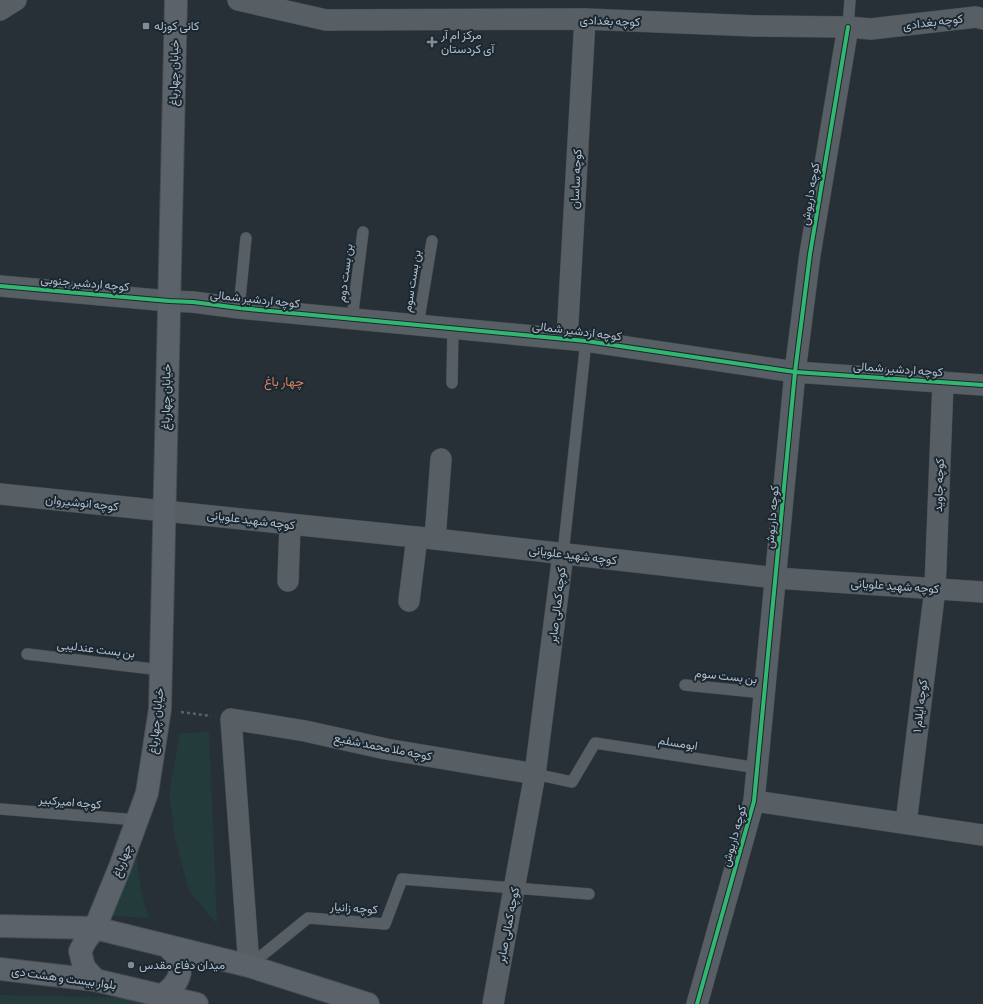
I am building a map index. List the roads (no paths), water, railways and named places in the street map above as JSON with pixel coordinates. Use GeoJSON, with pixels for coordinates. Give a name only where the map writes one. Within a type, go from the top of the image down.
{"type":"FeatureCollection","features":[{"type":"Feature","properties":{"kind":"main road","name":"خیابان چهارباغ"},"geometry":{"type":"LineString","coordinates":[[147,793],[160,709],[176,0]]}},
{"type":"Feature","properties":{"kind":"main road","name":"چهارباغ"},"geometry":{"type":"LineString","coordinates":[[94,980],[84,967],[80,951],[95,928],[120,867],[147,793]]}},
{"type":"Feature","properties":{"kind":"main road"},"geometry":{"type":"LineString","coordinates":[[0,926],[95,928],[249,966],[368,1004]]}},
{"type":"Feature","properties":{"kind":"main road"},"geometry":{"type":"LineString","coordinates":[[163,995],[174,987],[179,977],[180,965],[176,955],[168,946]]}},
{"type":"Feature","properties":{"kind":"main road","name":"بلوار بیست و هشت دی"},"geometry":{"type":"LineString","coordinates":[[0,969],[94,980],[197,1004]]}},
{"type":"Feature","properties":{"kind":"street"},"geometry":{"type":"LineString","coordinates":[[0,10],[16,0]]}},
{"type":"Feature","properties":{"kind":"street","name":"کوچه بغدادی"},"geometry":{"type":"LineString","coordinates":[[238,0],[326,20],[585,19],[871,29],[976,17],[983,19]]}},
{"type":"Feature","properties":{"kind":"street","name":"کوچه ساسان"},"geometry":{"type":"LineString","coordinates":[[577,340],[585,19]]}},
{"type":"Feature","properties":{"kind":"street","name":"کوچه داریوش"},"geometry":{"type":"LineString","coordinates":[[697,1004],[754,801],[795,372],[810,254],[848,27]]}},
{"type":"Feature","properties":{"kind":"street","name":"کوچه اردشیر جنوبی"},"geometry":{"type":"LineString","coordinates":[[0,286],[169,301]]}},
{"type":"Feature","properties":{"kind":"street","name":"کوچه اردشیر شمالی"},"geometry":{"type":"LineString","coordinates":[[169,301],[193,302],[239,308],[577,340],[795,372],[983,385]]}},
{"type":"Feature","properties":{"kind":"street","name":"کوچه جاوید"},"geometry":{"type":"LineString","coordinates":[[935,589],[943,382]]}},
{"type":"Feature","properties":{"kind":"street"},"geometry":{"type":"LineString","coordinates":[[409,601],[426,538],[441,459]]}},
{"type":"Feature","properties":{"kind":"street","name":"کوچه انوشیروان"},"geometry":{"type":"LineString","coordinates":[[0,494],[164,511]]}},
{"type":"Feature","properties":{"kind":"street","name":"کوچه شهید علویانی"},"geometry":{"type":"LineString","coordinates":[[164,511],[426,538],[776,578],[983,592]]}},
{"type":"Feature","properties":{"kind":"street"},"geometry":{"type":"LineString","coordinates":[[288,581],[290,525]]}},
{"type":"Feature","properties":{"kind":"street","name":"کوچه کمالی صابر"},"geometry":{"type":"LineString","coordinates":[[493,1004],[535,774],[563,554]]}},
{"type":"Feature","properties":{"kind":"street","name":"کوچه ایلام ۱"},"geometry":{"type":"LineString","coordinates":[[906,823],[935,589]]}},
{"type":"Feature","properties":{"kind":"street","name":"کوچه ملا محمد شفیع"},"geometry":{"type":"LineString","coordinates":[[249,966],[231,719],[305,732],[386,749],[535,774]]}},
{"type":"Feature","properties":{"kind":"street","name":"کوچه داریوش"},"geometry":{"type":"LineString","coordinates":[[754,801],[983,835]]}},
{"type":"Feature","properties":{"kind":"lane","name":"کوچه داریوش"},"geometry":{"type":"LineString","coordinates":[[848,27],[850,0]]}},
{"type":"Feature","properties":{"kind":"lane","name":"بن بست دوم"},"geometry":{"type":"LineString","coordinates":[[352,318],[363,232]]}},
{"type":"Feature","properties":{"kind":"lane"},"geometry":{"type":"LineString","coordinates":[[239,308],[246,238]]}},
{"type":"Feature","properties":{"kind":"lane","name":"بن بست سوم"},"geometry":{"type":"LineString","coordinates":[[418,325],[432,242]]}},
{"type":"Feature","properties":{"kind":"lane"},"geometry":{"type":"LineString","coordinates":[[452,328],[452,383]]}},
{"type":"Feature","properties":{"kind":"lane","name":"کوچه کمالی صابر"},"geometry":{"type":"LineString","coordinates":[[563,554],[577,340]]}},
{"type":"Feature","properties":{"kind":"lane","name":"بن بست عندلیبی"},"geometry":{"type":"LineString","coordinates":[[27,654],[161,670]]}},
{"type":"Feature","properties":{"kind":"lane","name":"بن بست سوم"},"geometry":{"type":"LineString","coordinates":[[685,685],[765,693]]}},
{"type":"Feature","properties":{"kind":"lane","name":"ابومسلم"},"geometry":{"type":"LineString","coordinates":[[535,774],[572,782],[595,743],[758,768]]}},
{"type":"Feature","properties":{"kind":"lane","name":"کوچه امیرکبیر"},"geometry":{"type":"LineString","coordinates":[[0,809],[137,820]]}},
{"type":"Feature","properties":{"kind":"lane","name":"کوچه زانیار"},"geometry":{"type":"LineString","coordinates":[[249,966],[308,918],[385,924],[402,879],[515,888]]}},
{"type":"Feature","properties":{"kind":"lane"},"geometry":{"type":"LineString","coordinates":[[515,888],[589,894]]}},
{"type":"Feature","properties":{"kind":"place","name":"کانی کوزله"},"geometry":{"type":"Point","coordinates":[146,26]}},
{"type":"Feature","properties":{"kind":"place","name":"مرکز ام آر آی کردستان"},"geometry":{"type":"Point","coordinates":[432,42]}},
{"type":"Feature","properties":{"kind":"place","name":"میدان دفاع مقدس"},"geometry":{"type":"Point","coordinates":[131,965]}},
{"type":"Feature","properties":{"kind":"district","name":"چهار باغ"},"geometry":{"type":"Point","coordinates":[284,381]}}]}
